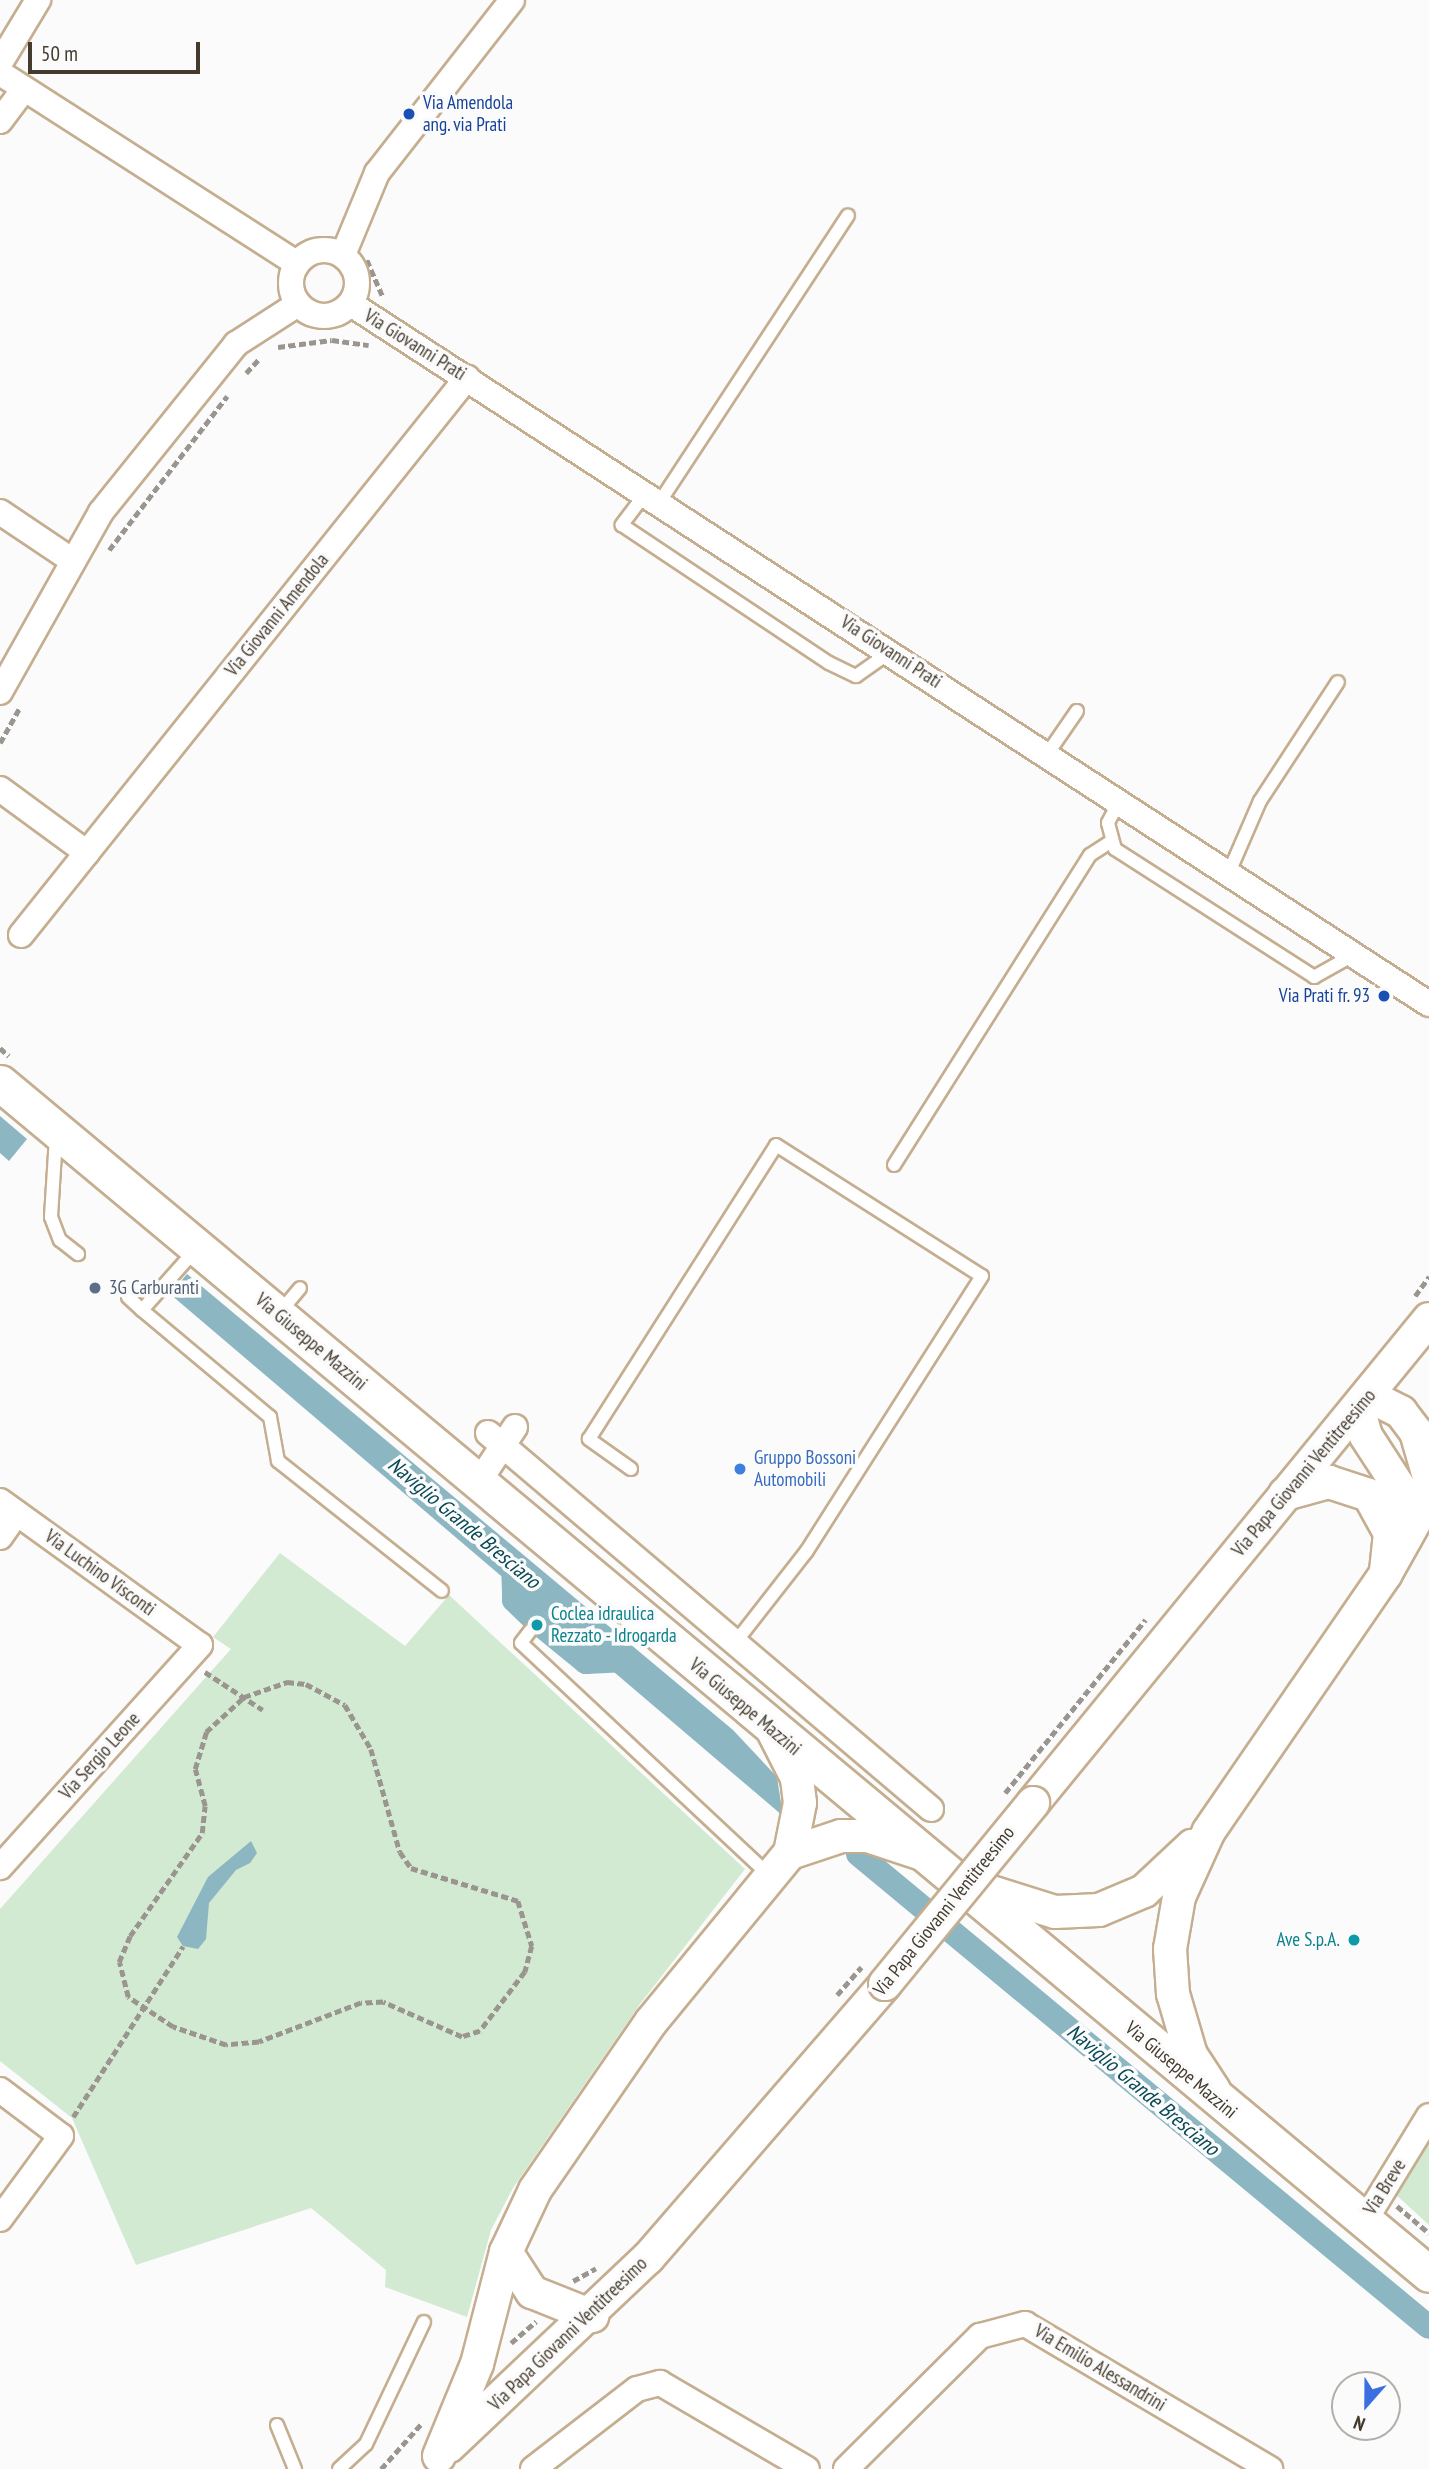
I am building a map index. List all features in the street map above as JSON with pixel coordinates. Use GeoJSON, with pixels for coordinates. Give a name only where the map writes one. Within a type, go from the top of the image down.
{"type":"FeatureCollection","features":[{"type":"Feature","properties":{"kind":"main road","name":"Via Giuseppe Mazzini"},"geometry":{"type":"LineString","coordinates":[[0,1083],[1226,2108],[1373,2207],[1429,2274]]}},
{"type":"Feature","properties":{"kind":"street"},"geometry":{"type":"LineString","coordinates":[[0,63],[38,0]]}},
{"type":"Feature","properties":{"kind":"street"},"geometry":{"type":"LineString","coordinates":[[0,692],[70,559],[227,354],[268,319],[298,304],[291,284],[297,264],[318,250],[355,255],[377,173],[512,0]]}},
{"type":"Feature","properties":{"kind":"street"},"geometry":{"type":"LineString","coordinates":[[0,73],[297,264]]}},
{"type":"Feature","properties":{"kind":"street"},"geometry":{"type":"LineString","coordinates":[[0,121],[24,89]]}},
{"type":"Feature","properties":{"kind":"street","name":"Via Giovanni Prati"},"geometry":{"type":"LineString","coordinates":[[298,304],[324,317],[351,304],[358,278],[355,255]]}},
{"type":"Feature","properties":{"kind":"street","name":"Via Giovanni Prati"},"geometry":{"type":"LineString","coordinates":[[351,304],[1230,870],[1429,1004]]}},
{"type":"Feature","properties":{"kind":"street","name":"Via Giovanni Amendola"},"geometry":{"type":"LineString","coordinates":[[21,935],[467,378]]}},
{"type":"Feature","properties":{"kind":"street"},"geometry":{"type":"LineString","coordinates":[[0,512],[70,559]]}},
{"type":"Feature","properties":{"kind":"street"},"geometry":{"type":"LineString","coordinates":[[0,789],[87,852]]}},
{"type":"Feature","properties":{"kind":"street","name":"Via Papa Giovanni Ventitreesimo"},"geometry":{"type":"LineString","coordinates":[[430,2462],[592,2316],[875,1975],[1033,1803],[1429,1319]]}},
{"type":"Feature","properties":{"kind":"street"},"geometry":{"type":"LineString","coordinates":[[1226,2108],[1188,2045],[1170,1962],[1179,1897],[1209,1831],[1385,1575],[1404,1545],[1423,1511],[1429,1477],[1409,1421],[1363,1401],[1366,1436],[1405,1496],[1404,1545]]}},
{"type":"Feature","properties":{"kind":"street"},"geometry":{"type":"LineString","coordinates":[[478,1483],[503,1436],[599,1528],[930,1809]]}},
{"type":"Feature","properties":{"kind":"street"},"geometry":{"type":"LineString","coordinates":[[1284,1494],[1329,1482],[1369,1495],[1390,1533],[1385,1575]]}},
{"type":"Feature","properties":{"kind":"street"},"geometry":{"type":"LineString","coordinates":[[0,1537],[8,1507]]}},
{"type":"Feature","properties":{"kind":"street","name":"Via Luchino Visconti"},"geometry":{"type":"LineString","coordinates":[[8,1507],[194,1651]]}},
{"type":"Feature","properties":{"kind":"street"},"geometry":{"type":"LineString","coordinates":[[570,1560],[599,1528]]}},
{"type":"Feature","properties":{"kind":"street","name":"Via Sergio Leone"},"geometry":{"type":"LineString","coordinates":[[0,1867],[194,1651]]}},
{"type":"Feature","properties":{"kind":"street"},"geometry":{"type":"LineString","coordinates":[[430,2462],[478,2360],[506,2252],[535,2190],[606,2084],[780,1864],[800,1803],[797,1778],[773,1731]]}},
{"type":"Feature","properties":{"kind":"street"},"geometry":{"type":"LineString","coordinates":[[948,1877],[1032,1907],[1099,1910],[1144,1891],[1209,1831]]}},
{"type":"Feature","properties":{"kind":"street"},"geometry":{"type":"LineString","coordinates":[[780,1864],[854,1836],[921,1854]]}},
{"type":"Feature","properties":{"kind":"street"},"geometry":{"type":"LineString","coordinates":[[0,2090],[61,2136],[0,2219]]}},
{"type":"Feature","properties":{"kind":"street","name":"Via Breve"},"geometry":{"type":"LineString","coordinates":[[1373,2207],[1429,2116]]}},
{"type":"Feature","properties":{"kind":"street"},"geometry":{"type":"LineString","coordinates":[[506,2252],[521,2281],[551,2304],[592,2316]]}},
{"type":"Feature","properties":{"kind":"street","name":"Via Emilio Alessandrini"},"geometry":{"type":"LineString","coordinates":[[846,2469],[980,2336],[1025,2323],[1270,2469]]}},
{"type":"Feature","properties":{"kind":"street"},"geometry":{"type":"LineString","coordinates":[[533,2469],[637,2389],[660,2383],[807,2469]]}},
{"type":"Feature","properties":{"kind":"lane"},"geometry":{"type":"LineString","coordinates":[[848,215],[652,499],[622,525],[829,663],[856,676],[891,652]]}},
{"type":"Feature","properties":{"kind":"lane"},"geometry":{"type":"LineString","coordinates":[[1230,870],[1260,801],[1338,682]]}},
{"type":"Feature","properties":{"kind":"lane"},"geometry":{"type":"LineString","coordinates":[[1048,754],[1077,711]]}},
{"type":"Feature","properties":{"kind":"lane"},"geometry":{"type":"LineString","coordinates":[[1110,842],[1108,823],[1120,800]]}},
{"type":"Feature","properties":{"kind":"lane"},"geometry":{"type":"LineString","coordinates":[[1110,842],[1314,977],[1353,955]]}},
{"type":"Feature","properties":{"kind":"lane"},"geometry":{"type":"LineString","coordinates":[[894,1166],[1090,855],[1110,842]]}},
{"type":"Feature","properties":{"kind":"lane"},"geometry":{"type":"LineString","coordinates":[[56,1130],[51,1217],[60,1240],[78,1254]]}},
{"type":"Feature","properties":{"kind":"lane"},"geometry":{"type":"LineString","coordinates":[[631,1469],[589,1439],[776,1145],[982,1276],[735,1643]]}},
{"type":"Feature","properties":{"kind":"lane"},"geometry":{"type":"LineString","coordinates":[[142,1310],[198,1247]]}},
{"type":"Feature","properties":{"kind":"lane"},"geometry":{"type":"LineString","coordinates":[[278,1314],[300,1288]]}},
{"type":"Feature","properties":{"kind":"lane"},"geometry":{"type":"LineString","coordinates":[[128,1297],[270,1417],[278,1461],[442,1591]]}},
{"type":"Feature","properties":{"kind":"lane"},"geometry":{"type":"LineString","coordinates":[[530,1631],[520,1643],[780,1864]]}},
{"type":"Feature","properties":{"kind":"lane"},"geometry":{"type":"LineString","coordinates":[[339,2469],[366,2444],[424,2322]]}},
{"type":"Feature","properties":{"kind":"lane"},"geometry":{"type":"LineString","coordinates":[[277,2425],[295,2469]]}},
{"type":"Feature","properties":{"kind":"path"},"geometry":{"type":"LineString","coordinates":[[355,255],[386,301]]}},
{"type":"Feature","properties":{"kind":"path"},"geometry":{"type":"LineString","coordinates":[[103,558],[256,362],[289,342],[350,340],[381,349]]}},
{"type":"Feature","properties":{"kind":"path"},"geometry":{"type":"LineString","coordinates":[[0,743],[26,696]]}},
{"type":"Feature","properties":{"kind":"path"},"geometry":{"type":"LineString","coordinates":[[194,1651],[244,1698],[263,1710]]}},
{"type":"Feature","properties":{"kind":"path"},"geometry":{"type":"LineString","coordinates":[[287,1682],[306,1684],[345,1705],[371,1749],[400,1852],[411,1868],[518,1901],[532,1946],[525,1972],[494,2019],[462,2036],[383,2002],[361,2003],[259,2042],[226,2045],[141,2011],[128,1997],[119,1962],[202,1833],[198,1748],[206,1732],[244,1698],[287,1682]]}},
{"type":"Feature","properties":{"kind":"path"},"geometry":{"type":"LineString","coordinates":[[61,2136],[184,1946]]}},
{"type":"Feature","properties":{"kind":"path"},"geometry":{"type":"LineString","coordinates":[[832,2001],[875,1975]]}},
{"type":"Feature","properties":{"kind":"path"},"geometry":{"type":"LineString","coordinates":[[1373,2207],[1429,2233]]}},
{"type":"Feature","properties":{"kind":"path"},"geometry":{"type":"LineString","coordinates":[[478,2360],[489,2362],[551,2304],[566,2285],[606,2263]]}},
{"type":"Feature","properties":{"kind":"path"},"geometry":{"type":"LineString","coordinates":[[381,2469],[429,2412]]}},
{"type":"Feature","properties":{"kind":"green space"},"geometry":{"type":"Polygon","coordinates":[[[280,1553],[405,1646],[449,1595],[745,1869],[640,2004],[513,2188],[491,2230],[467,2317],[385,2287],[386,2270],[311,2208],[136,2265],[72,2118],[0,2061],[0,1909],[231,1649],[213,1637],[280,1553]]]}},
{"type":"Feature","properties":{"kind":"green space"},"geometry":{"type":"Polygon","coordinates":[[[1429,2136],[1429,2225],[1393,2192],[1429,2136]]]}},
{"type":"Feature","properties":{"kind":"water"},"geometry":{"type":"Polygon","coordinates":[[[0,1116],[27,1139],[9,1161],[0,1153],[0,1116]]]}},
{"type":"Feature","properties":{"kind":"water"},"geometry":{"type":"Polygon","coordinates":[[[187,1274],[733,1730],[777,1777],[783,1816],[170,1294],[187,1274]]]}},
{"type":"Feature","properties":{"kind":"water"},"geometry":{"type":"Polygon","coordinates":[[[251,1841],[257,1853],[250,1863],[236,1870],[209,1903],[206,1939],[198,1949],[183,1946],[177,1937],[208,1877],[251,1841]]]}},
{"type":"Feature","properties":{"kind":"waterway"},"geometry":{"type":"LineString","coordinates":[[513,1564],[514,1600],[538,1623],[586,1662],[627,1660]]}},
{"type":"Feature","properties":{"kind":"waterway","name":"Naviglio Grande Bresciano"},"geometry":{"type":"LineString","coordinates":[[858,1854],[1429,2327]]}},
{"type":"Feature","properties":{"kind":"place","name":"Via Amendola ang. via Prati"},"geometry":{"type":"Point","coordinates":[409,114]}},
{"type":"Feature","properties":{"kind":"place","name":"Via Prati fr. 93"},"geometry":{"type":"Point","coordinates":[1384,996]}},
{"type":"Feature","properties":{"kind":"place","name":"3G Carburanti"},"geometry":{"type":"Point","coordinates":[95,1288]}},
{"type":"Feature","properties":{"kind":"place","name":"Gruppo Bossoni Automobili"},"geometry":{"type":"Point","coordinates":[740,1469]}},
{"type":"Feature","properties":{"kind":"place","name":"Coclea idraulica Rezzato - Idrogarda"},"geometry":{"type":"Point","coordinates":[537,1625]}},
{"type":"Feature","properties":{"kind":"place","name":"Ave S.p.A."},"geometry":{"type":"Point","coordinates":[1354,1940]}}]}
